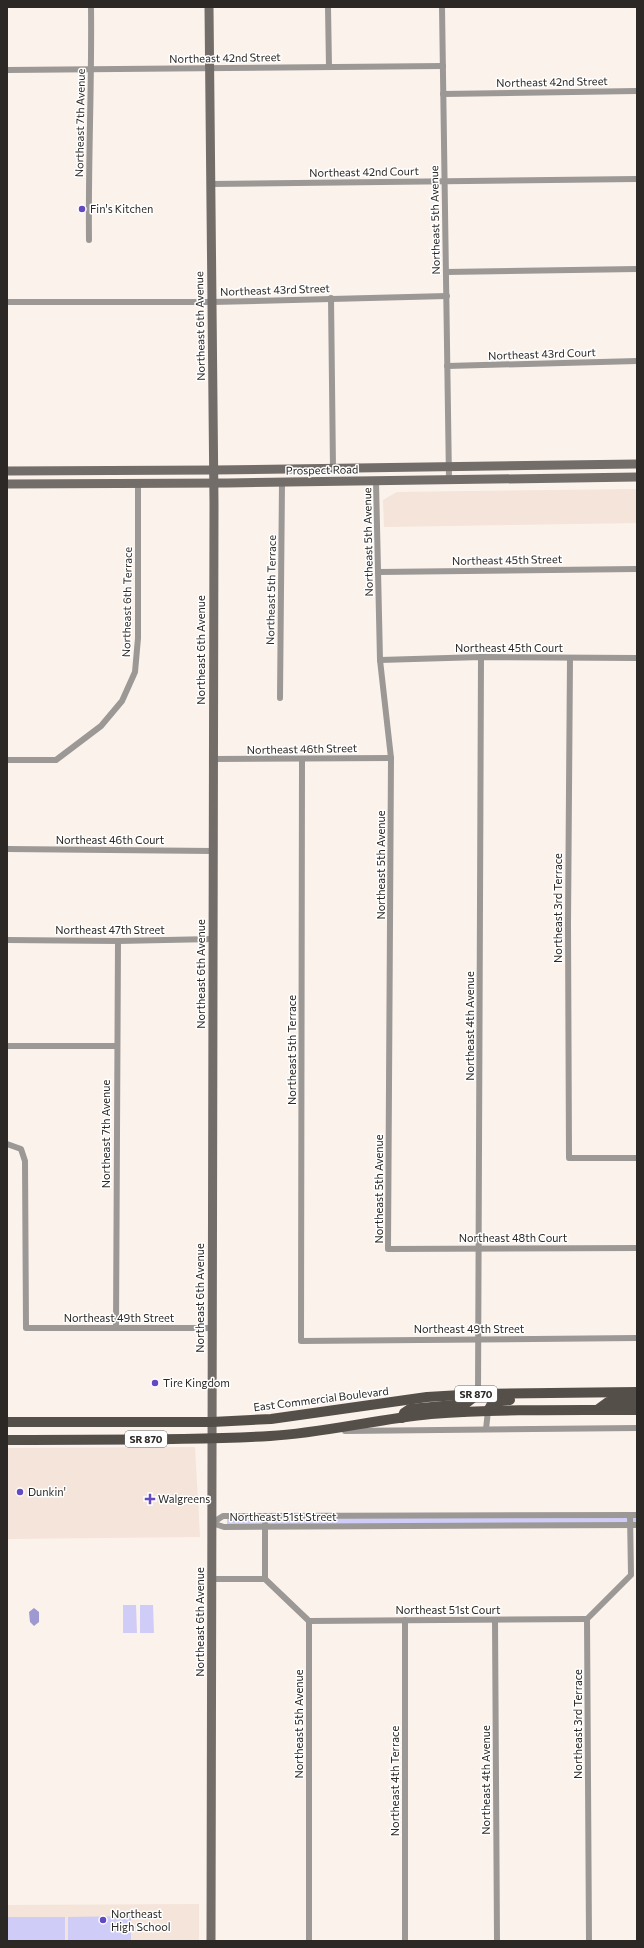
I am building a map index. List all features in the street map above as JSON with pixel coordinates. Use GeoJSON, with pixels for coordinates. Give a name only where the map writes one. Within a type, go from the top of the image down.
{"type":"FeatureCollection","features":[{"type":"Feature","properties":{"kind":"main road","name":"East Commercial Boulevard"},"geometry":{"type":"LineString","coordinates":[[7,1422],[212,1422],[271,1419],[427,1397],[478,1394],[637,1392]]}},
{"type":"Feature","properties":{"kind":"main road"},"geometry":{"type":"LineString","coordinates":[[488,1411],[491,1404],[497,1401],[553,1400],[566,1393]]}},
{"type":"Feature","properties":{"kind":"main road"},"geometry":{"type":"LineString","coordinates":[[402,1418],[404,1413],[410,1409],[461,1404],[470,1401],[478,1394]]}},
{"type":"Feature","properties":{"kind":"main road"},"geometry":{"type":"LineString","coordinates":[[597,1410],[608,1402],[637,1402]]}},
{"type":"Feature","properties":{"kind":"main road","name":"SR 870"},"geometry":{"type":"LineString","coordinates":[[7,1440],[272,1436],[320,1431],[429,1414],[488,1411],[637,1410]]}},
{"type":"Feature","properties":{"kind":"main road"},"geometry":{"type":"LineString","coordinates":[[7,1428],[50,1428],[66,1422]]}},
{"type":"Feature","properties":{"kind":"street","name":"Northeast 7th Avenue"},"geometry":{"type":"LineString","coordinates":[[89,240],[88,178],[92,69],[91,7]]}},
{"type":"Feature","properties":{"kind":"street","name":"Northeast 6th Avenue"},"geometry":{"type":"LineString","coordinates":[[209,7],[214,470],[212,759],[211,1941]]}},
{"type":"Feature","properties":{"kind":"street"},"geometry":{"type":"LineString","coordinates":[[328,7],[329,67]]}},
{"type":"Feature","properties":{"kind":"street","name":"Northeast 5th Avenue"},"geometry":{"type":"LineString","coordinates":[[442,7],[449,480]]}},
{"type":"Feature","properties":{"kind":"street","name":"Northeast 42nd Street"},"geometry":{"type":"LineString","coordinates":[[7,70],[443,66]]}},
{"type":"Feature","properties":{"kind":"street","name":"Northeast 42nd Street"},"geometry":{"type":"LineString","coordinates":[[444,94],[637,91]]}},
{"type":"Feature","properties":{"kind":"street","name":"Northeast 42nd Court"},"geometry":{"type":"LineString","coordinates":[[211,184],[637,179]]}},
{"type":"Feature","properties":{"kind":"street"},"geometry":{"type":"LineString","coordinates":[[446,272],[637,269]]}},
{"type":"Feature","properties":{"kind":"street","name":"Northeast 43rd Street"},"geometry":{"type":"LineString","coordinates":[[7,302],[212,302],[447,296]]}},
{"type":"Feature","properties":{"kind":"street"},"geometry":{"type":"LineString","coordinates":[[331,298],[333,469]]}},
{"type":"Feature","properties":{"kind":"street","name":"Northeast 43rd Court"},"geometry":{"type":"LineString","coordinates":[[447,366],[637,361]]}},
{"type":"Feature","properties":{"kind":"street","name":"Prospect Road"},"geometry":{"type":"LineString","coordinates":[[7,471],[333,469],[637,464]]}},
{"type":"Feature","properties":{"kind":"street","name":"Prospect Road"},"geometry":{"type":"LineString","coordinates":[[7,484],[282,483],[637,477]]}},
{"type":"Feature","properties":{"kind":"street","name":"Northeast 5th Avenue"},"geometry":{"type":"LineString","coordinates":[[376,481],[380,660],[391,758],[388,1249]]}},
{"type":"Feature","properties":{"kind":"street","name":"Northeast 5th Terrace"},"geometry":{"type":"LineString","coordinates":[[280,698],[282,483]]}},
{"type":"Feature","properties":{"kind":"street","name":"Northeast 6th Terrace"},"geometry":{"type":"LineString","coordinates":[[7,760],[56,760],[101,726],[122,701],[135,672],[138,638],[138,484]]}},
{"type":"Feature","properties":{"kind":"street","name":"Northeast 45th Street"},"geometry":{"type":"LineString","coordinates":[[378,572],[637,569]]}},
{"type":"Feature","properties":{"kind":"street","name":"Northeast 45th Court"},"geometry":{"type":"LineString","coordinates":[[380,660],[481,657],[637,658]]}},
{"type":"Feature","properties":{"kind":"street","name":"Northeast 4th Avenue"},"geometry":{"type":"LineString","coordinates":[[478,1394],[480,1248],[481,657]]}},
{"type":"Feature","properties":{"kind":"street","name":"Northeast 3rd Terrace"},"geometry":{"type":"LineString","coordinates":[[570,658],[568,924],[569,1158],[637,1158]]}},
{"type":"Feature","properties":{"kind":"street","name":"Northeast 46th Street"},"geometry":{"type":"LineString","coordinates":[[212,759],[302,760],[391,758]]}},
{"type":"Feature","properties":{"kind":"street","name":"Northeast 5th Terrace"},"geometry":{"type":"LineString","coordinates":[[302,760],[302,1341]]}},
{"type":"Feature","properties":{"kind":"street","name":"Northeast 46th Court"},"geometry":{"type":"LineString","coordinates":[[7,849],[213,851]]}},
{"type":"Feature","properties":{"kind":"street","name":"Northeast 47th Street"},"geometry":{"type":"LineString","coordinates":[[7,940],[213,940]]}},
{"type":"Feature","properties":{"kind":"street","name":"Northeast 7th Avenue"},"geometry":{"type":"LineString","coordinates":[[116,1327],[116,1046],[118,941]]}},
{"type":"Feature","properties":{"kind":"street"},"geometry":{"type":"LineString","coordinates":[[7,1046],[116,1046]]}},
{"type":"Feature","properties":{"kind":"street","name":"Northeast 49th Street"},"geometry":{"type":"LineString","coordinates":[[7,1144],[22,1149],[25,1161],[26,1328],[212,1328]]}},
{"type":"Feature","properties":{"kind":"street","name":"Northeast 48th Court"},"geometry":{"type":"LineString","coordinates":[[388,1249],[637,1248]]}},
{"type":"Feature","properties":{"kind":"street","name":"Northeast 49th Street"},"geometry":{"type":"LineString","coordinates":[[302,1341],[637,1338]]}},
{"type":"Feature","properties":{"kind":"street"},"geometry":{"type":"LineString","coordinates":[[486,1429],[488,1411]]}},
{"type":"Feature","properties":{"kind":"street"},"geometry":{"type":"LineString","coordinates":[[320,1431],[637,1428]]}},
{"type":"Feature","properties":{"kind":"street"},"geometry":{"type":"LineString","coordinates":[[480,1514],[480,1526]]}},
{"type":"Feature","properties":{"kind":"street","name":"Northeast 51st Street"},"geometry":{"type":"LineString","coordinates":[[212,1522],[223,1516],[480,1514],[634,1515]]}},
{"type":"Feature","properties":{"kind":"street"},"geometry":{"type":"LineString","coordinates":[[587,1619],[634,1575],[634,1515]]}},
{"type":"Feature","properties":{"kind":"street"},"geometry":{"type":"LineString","coordinates":[[265,1516],[265,1579]]}},
{"type":"Feature","properties":{"kind":"street","name":"Northeast 51st Street"},"geometry":{"type":"LineString","coordinates":[[212,1522],[224,1527],[634,1525]]}},
{"type":"Feature","properties":{"kind":"street"},"geometry":{"type":"LineString","coordinates":[[212,1579],[265,1579],[309,1621]]}},
{"type":"Feature","properties":{"kind":"street","name":"Northeast 3rd Terrace"},"geometry":{"type":"LineString","coordinates":[[587,1619],[589,1941]]}},
{"type":"Feature","properties":{"kind":"street","name":"Northeast 51st Court"},"geometry":{"type":"LineString","coordinates":[[309,1621],[587,1619]]}},
{"type":"Feature","properties":{"kind":"street","name":"Northeast 4th Terrace"},"geometry":{"type":"LineString","coordinates":[[405,1620],[405,1941]]}},
{"type":"Feature","properties":{"kind":"street","name":"Northeast 4th Avenue"},"geometry":{"type":"LineString","coordinates":[[495,1620],[496,1941]]}},
{"type":"Feature","properties":{"kind":"street","name":"Northeast 5th Avenue"},"geometry":{"type":"LineString","coordinates":[[309,1621],[309,1941]]}},
{"type":"Feature","properties":{"kind":"shaded area"},"geometry":{"type":"Polygon","coordinates":[[[637,489],[637,523],[384,527],[383,500],[397,492],[637,489]]]}},
{"type":"Feature","properties":{"kind":"shaded area"},"geometry":{"type":"Polygon","coordinates":[[[195,1447],[200,1537],[7,1539],[7,1448],[195,1447]]]}},
{"type":"Feature","properties":{"kind":"shaded area"},"geometry":{"type":"Polygon","coordinates":[[[637,1516],[637,1523],[227,1524],[227,1518],[637,1516]]]}},
{"type":"Feature","properties":{"kind":"shaded area"},"geometry":{"type":"Polygon","coordinates":[[[123,1605],[136,1605],[137,1633],[123,1633],[123,1605]]]}},
{"type":"Feature","properties":{"kind":"shaded area"},"geometry":{"type":"Polygon","coordinates":[[[140,1605],[153,1605],[154,1633],[140,1633],[140,1605]]]}},
{"type":"Feature","properties":{"kind":"shaded area"},"geometry":{"type":"Polygon","coordinates":[[[34,1608],[39,1612],[39,1622],[34,1626],[30,1622],[29,1612],[34,1608]]]}},
{"type":"Feature","properties":{"kind":"shaded area","name":"Northeast High School"},"geometry":{"type":"Polygon","coordinates":[[[199,1904],[199,1941],[7,1941],[7,1905],[199,1904]]]}},
{"type":"Feature","properties":{"kind":"shaded area"},"geometry":{"type":"Polygon","coordinates":[[[131,1916],[131,1941],[68,1941],[68,1917],[131,1916]]]}},
{"type":"Feature","properties":{"kind":"shaded area"},"geometry":{"type":"Polygon","coordinates":[[[7,1917],[65,1917],[65,1941],[7,1941],[7,1917]]]}},
{"type":"Feature","properties":{"kind":"place","name":"Fin's Kitchen"},"geometry":{"type":"Point","coordinates":[82,209]}},
{"type":"Feature","properties":{"kind":"place","name":"Tire Kingdom"},"geometry":{"type":"Point","coordinates":[155,1383]}},
{"type":"Feature","properties":{"kind":"place","name":"Dunkin'"},"geometry":{"type":"Point","coordinates":[20,1492]}},
{"type":"Feature","properties":{"kind":"place","name":"Walgreens"},"geometry":{"type":"Point","coordinates":[150,1499]}},
{"type":"Feature","properties":{"kind":"place","name":"Northeast High School"},"geometry":{"type":"Point","coordinates":[103,1920]}}]}
